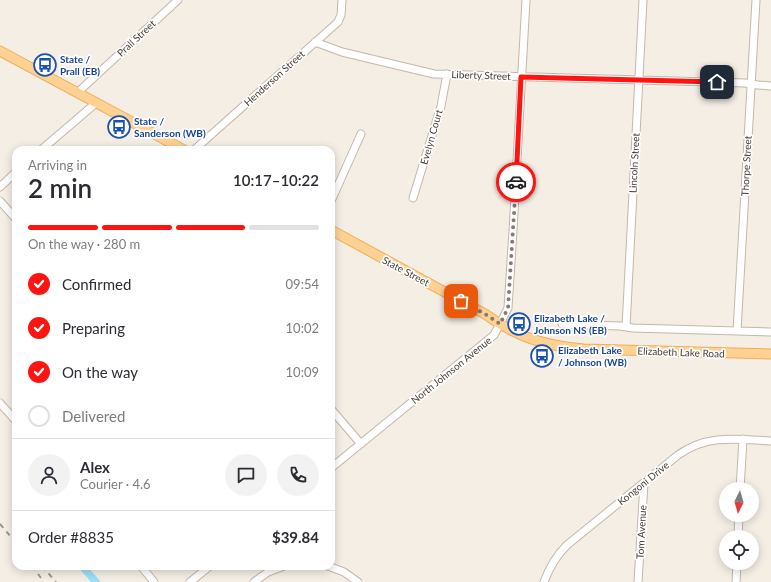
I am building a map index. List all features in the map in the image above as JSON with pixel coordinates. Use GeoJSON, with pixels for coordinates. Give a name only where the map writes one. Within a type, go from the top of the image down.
{"type":"FeatureCollection","features":[{"type":"Feature","properties":{"kind":"main road"},"geometry":{"type":"LineString","coordinates":[[0,51],[175,146]]}},
{"type":"Feature","properties":{"kind":"main road","name":"State Street"},"geometry":{"type":"LineString","coordinates":[[335,232],[485,314],[500,324]]}},
{"type":"Feature","properties":{"kind":"main road","name":"Elizabeth Lake Road"},"geometry":{"type":"LineString","coordinates":[[500,324],[516,333],[537,341],[571,348],[771,354]]}},
{"type":"Feature","properties":{"kind":"street","name":"Prall Street"},"geometry":{"type":"LineString","coordinates":[[78,93],[178,0]]}},
{"type":"Feature","properties":{"kind":"street","name":"Henderson Street"},"geometry":{"type":"LineString","coordinates":[[198,146],[339,20],[342,0]]}},
{"type":"Feature","properties":{"kind":"street","name":"North Johnson Avenue"},"geometry":{"type":"LineString","coordinates":[[335,465],[494,335],[508,308],[526,0]]}},
{"type":"Feature","properties":{"kind":"street","name":"Lincoln Street"},"geometry":{"type":"LineString","coordinates":[[626,327],[643,0]]}},
{"type":"Feature","properties":{"kind":"street","name":"Thorpe Street"},"geometry":{"type":"LineString","coordinates":[[737,331],[756,0]]}},
{"type":"Feature","properties":{"kind":"street","name":"Liberty Street"},"geometry":{"type":"LineString","coordinates":[[315,42],[349,54],[430,73],[745,83],[771,86]]}},
{"type":"Feature","properties":{"kind":"street","name":"Evelyn Court"},"geometry":{"type":"LineString","coordinates":[[413,198],[441,106],[446,74]]}},
{"type":"Feature","properties":{"kind":"street"},"geometry":{"type":"LineString","coordinates":[[46,146],[96,103]]}},
{"type":"Feature","properties":{"kind":"street"},"geometry":{"type":"LineString","coordinates":[[335,192],[361,134]]}},
{"type":"Feature","properties":{"kind":"street"},"geometry":{"type":"LineString","coordinates":[[0,187],[12,176]]}},
{"type":"Feature","properties":{"kind":"street"},"geometry":{"type":"LineString","coordinates":[[0,201],[12,215]]}},
{"type":"Feature","properties":{"kind":"street"},"geometry":{"type":"LineString","coordinates":[[562,324],[620,326],[633,328],[771,332]]}},
{"type":"Feature","properties":{"kind":"street"},"geometry":{"type":"LineString","coordinates":[[0,403],[12,416]]}},
{"type":"Feature","properties":{"kind":"street"},"geometry":{"type":"LineString","coordinates":[[335,414],[361,444]]}},
{"type":"Feature","properties":{"kind":"street","name":"Kongoni Drive"},"geometry":{"type":"LineString","coordinates":[[544,582],[552,563],[563,549],[678,455],[692,446],[716,439],[771,441]]}},
{"type":"Feature","properties":{"kind":"street"},"geometry":{"type":"LineString","coordinates":[[740,482],[743,439]]}},
{"type":"Feature","properties":{"kind":"street","name":"Tom Avenue"},"geometry":{"type":"LineString","coordinates":[[638,582],[644,483]]}},
{"type":"Feature","properties":{"kind":"street"},"geometry":{"type":"LineString","coordinates":[[335,569],[344,572],[358,582]]}},
{"type":"Feature","properties":{"kind":"street"},"geometry":{"type":"LineString","coordinates":[[144,570],[154,582]]}},
{"type":"Feature","properties":{"kind":"street"},"geometry":{"type":"LineString","coordinates":[[190,582],[205,570]]}},
{"type":"Feature","properties":{"kind":"street"},"geometry":{"type":"LineString","coordinates":[[254,582],[273,570]]}},
{"type":"Feature","properties":{"kind":"street"},"geometry":{"type":"LineString","coordinates":[[736,570],[736,582]]}},
{"type":"Feature","properties":{"kind":"water"},"geometry":{"type":"Polygon","coordinates":[[[80,570],[90,570],[101,582],[91,582],[80,570]]]}},
{"type":"Feature","properties":{"kind":"railway"},"geometry":{"type":"LineString","coordinates":[[0,524],[12,538]]}},
{"type":"Feature","properties":{"kind":"railway"},"geometry":{"type":"LineString","coordinates":[[35,570],[44,582]]}},
{"type":"Feature","properties":{"kind":"railway"},"geometry":{"type":"LineString","coordinates":[[46,570],[56,582]]}},
{"type":"Feature","properties":{"kind":"way so far"},"geometry":{"type":"LineString","coordinates":[[461,301],[500,324],[508,308],[516,182]]}},
{"type":"Feature","properties":{"kind":"place","name":"State / Prall (EB)"},"geometry":{"type":"Point","coordinates":[45,65]}},
{"type":"Feature","properties":{"kind":"place","name":"State / Sanderson (WB)"},"geometry":{"type":"Point","coordinates":[119,127]}},
{"type":"Feature","properties":{"kind":"place","name":"Elizabeth Lake / Johnson NS (EB)"},"geometry":{"type":"Point","coordinates":[519,324]}},
{"type":"Feature","properties":{"kind":"place","name":"Elizabeth Lake / Johnson (WB)"},"geometry":{"type":"Point","coordinates":[542,356]}},
{"type":"Feature","properties":{"kind":"route"},"geometry":{"type":"LineString","coordinates":[[516,182],[521,77],[717,82]]}}]}
